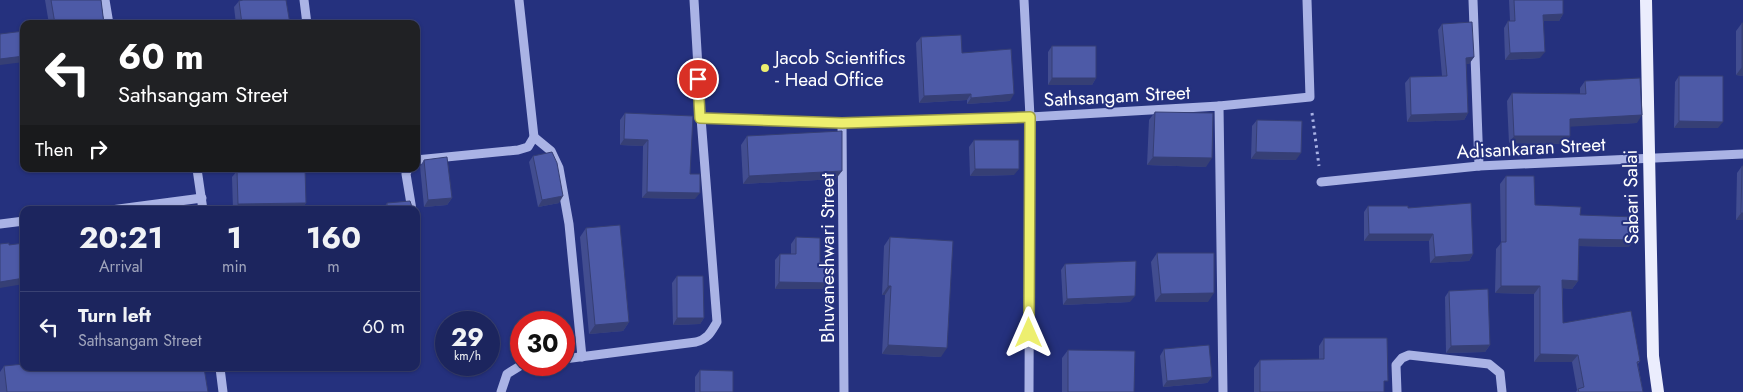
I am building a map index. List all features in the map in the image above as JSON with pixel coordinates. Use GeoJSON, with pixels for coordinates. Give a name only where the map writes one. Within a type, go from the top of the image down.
{"type":"FeatureCollection","features":[{"type":"Feature","properties":{"kind":"main road","name":"Sabari Salai"},"geometry":{"type":"LineString","coordinates":[[1646,0],[1653,356],[1658,392]]}},
{"type":"Feature","properties":{"kind":"street"},"geometry":{"type":"LineString","coordinates":[[105,0],[108,20]]}},
{"type":"Feature","properties":{"kind":"street"},"geometry":{"type":"LineString","coordinates":[[304,0],[306,20]]}},
{"type":"Feature","properties":{"kind":"street"},"geometry":{"type":"LineString","coordinates":[[420,160],[518,150],[528,147],[534,137],[519,0]]}},
{"type":"Feature","properties":{"kind":"street"},"geometry":{"type":"LineString","coordinates":[[575,358],[704,340],[717,322],[700,118],[694,0]]}},
{"type":"Feature","properties":{"kind":"street"},"geometry":{"type":"LineString","coordinates":[[1024,0],[1030,117],[1029,392]]}},
{"type":"Feature","properties":{"kind":"street"},"geometry":{"type":"LineString","coordinates":[[1307,0],[1310,97]]}},
{"type":"Feature","properties":{"kind":"street"},"geometry":{"type":"LineString","coordinates":[[1473,0],[1479,166]]}},
{"type":"Feature","properties":{"kind":"street","name":"Sathsangam Street"},"geometry":{"type":"LineString","coordinates":[[700,118],[842,123],[1030,117],[1219,106],[1310,97]]}},
{"type":"Feature","properties":{"kind":"street"},"geometry":{"type":"LineString","coordinates":[[1219,106],[1223,392]]}},
{"type":"Feature","properties":{"kind":"street","name":"Bhuvaneshwari Street"},"geometry":{"type":"LineString","coordinates":[[842,123],[844,392]]}},
{"type":"Feature","properties":{"kind":"street"},"geometry":{"type":"LineString","coordinates":[[534,137],[551,151],[559,168],[569,224],[582,357]]}},
{"type":"Feature","properties":{"kind":"street","name":"Adisankaran Street"},"geometry":{"type":"LineString","coordinates":[[1321,182],[1479,166],[1743,154]]}},
{"type":"Feature","properties":{"kind":"street"},"geometry":{"type":"LineString","coordinates":[[198,172],[203,206]]}},
{"type":"Feature","properties":{"kind":"street"},"geometry":{"type":"LineString","coordinates":[[407,172],[411,206]]}},
{"type":"Feature","properties":{"kind":"street"},"geometry":{"type":"LineString","coordinates":[[141,206],[202,198]]}},
{"type":"Feature","properties":{"kind":"street"},"geometry":{"type":"LineString","coordinates":[[0,224],[20,222]]}},
{"type":"Feature","properties":{"kind":"street"},"geometry":{"type":"LineString","coordinates":[[1397,392],[1396,365],[1402,358],[1409,355],[1489,364],[1500,373],[1502,392]]}},
{"type":"Feature","properties":{"kind":"street"},"geometry":{"type":"LineString","coordinates":[[220,371],[222,392]]}},
{"type":"Feature","properties":{"kind":"street"},"geometry":{"type":"LineString","coordinates":[[501,392],[507,374],[510,372]]}},
{"type":"Feature","properties":{"kind":"path"},"geometry":{"type":"LineString","coordinates":[[1310,97],[1321,182]]}},
{"type":"Feature","properties":{"kind":"building"},"geometry":{"type":"Polygon","coordinates":[[[51,0],[101,0],[104,20],[54,20],[51,0]]]}},
{"type":"Feature","properties":{"kind":"building"},"geometry":{"type":"Polygon","coordinates":[[[286,0],[289,20],[241,20],[239,1],[286,0]]]}},
{"type":"Feature","properties":{"kind":"building"},"geometry":{"type":"Polygon","coordinates":[[[1514,0],[1563,0],[1563,14],[1543,15],[1545,52],[1510,53],[1508,21],[1515,21],[1514,0]]]}},
{"type":"Feature","properties":{"kind":"building"},"geometry":{"type":"Polygon","coordinates":[[[1472,22],[1474,57],[1466,58],[1468,113],[1411,115],[1410,77],[1447,76],[1442,24],[1472,22]]]}},
{"type":"Feature","properties":{"kind":"building"},"geometry":{"type":"Polygon","coordinates":[[[1743,23],[1743,67],[1742,67],[1743,23]]]}},
{"type":"Feature","properties":{"kind":"building"},"geometry":{"type":"Polygon","coordinates":[[[20,32],[20,56],[0,59],[0,34],[20,32]]]}},
{"type":"Feature","properties":{"kind":"building"},"geometry":{"type":"Polygon","coordinates":[[[961,35],[962,53],[1011,49],[1014,94],[971,98],[971,94],[924,96],[921,37],[961,35]]]}},
{"type":"Feature","properties":{"kind":"building"},"geometry":{"type":"Polygon","coordinates":[[[1052,46],[1096,46],[1096,78],[1052,78],[1052,46]]]}},
{"type":"Feature","properties":{"kind":"building"},"geometry":{"type":"Polygon","coordinates":[[[1679,76],[1723,76],[1723,122],[1679,121],[1679,76]]]}},
{"type":"Feature","properties":{"kind":"building"},"geometry":{"type":"Polygon","coordinates":[[[1640,78],[1642,115],[1570,119],[1570,136],[1514,136],[1512,93],[1586,94],[1585,81],[1640,78]]]}},
{"type":"Feature","properties":{"kind":"building"},"geometry":{"type":"Polygon","coordinates":[[[1155,112],[1213,113],[1212,158],[1153,157],[1155,112]]]}},
{"type":"Feature","properties":{"kind":"building"},"geometry":{"type":"Polygon","coordinates":[[[625,113],[693,116],[690,174],[700,174],[700,193],[647,192],[648,140],[624,139],[625,113]]]}},
{"type":"Feature","properties":{"kind":"building"},"geometry":{"type":"Polygon","coordinates":[[[1257,120],[1302,121],[1301,153],[1256,152],[1257,120]]]}},
{"type":"Feature","properties":{"kind":"building"},"geometry":{"type":"Polygon","coordinates":[[[842,131],[842,171],[749,176],[747,136],[842,131]]]}},
{"type":"Feature","properties":{"kind":"building"},"geometry":{"type":"Polygon","coordinates":[[[974,140],[1019,140],[1019,169],[975,169],[974,140]]]}},
{"type":"Feature","properties":{"kind":"building"},"geometry":{"type":"Polygon","coordinates":[[[552,152],[557,163],[563,196],[542,200],[533,156],[552,152]]]}},
{"type":"Feature","properties":{"kind":"building"},"geometry":{"type":"Polygon","coordinates":[[[447,157],[452,198],[428,200],[424,160],[447,157]]]}},
{"type":"Feature","properties":{"kind":"building"},"geometry":{"type":"Polygon","coordinates":[[[1742,166],[1743,213],[1741,213],[1742,166]]]}},
{"type":"Feature","properties":{"kind":"building"},"geometry":{"type":"Polygon","coordinates":[[[237,172],[305,172],[306,203],[238,204],[237,172]]]}},
{"type":"Feature","properties":{"kind":"building"},"geometry":{"type":"Polygon","coordinates":[[[1506,176],[1534,176],[1535,205],[1581,207],[1580,215],[1636,217],[1635,240],[1579,239],[1578,281],[1562,280],[1563,323],[1631,311],[1640,361],[1637,362],[1643,392],[1579,392],[1578,389],[1584,387],[1578,355],[1540,354],[1540,286],[1501,286],[1501,242],[1506,242],[1506,176]]]}},
{"type":"Feature","properties":{"kind":"building"},"geometry":{"type":"Polygon","coordinates":[[[410,201],[412,206],[387,206],[387,203],[410,201]]]}},
{"type":"Feature","properties":{"kind":"building"},"geometry":{"type":"Polygon","coordinates":[[[1471,203],[1473,254],[1435,257],[1433,234],[1369,234],[1368,206],[1408,206],[1408,208],[1471,203]]]}},
{"type":"Feature","properties":{"kind":"building"},"geometry":{"type":"Polygon","coordinates":[[[620,225],[629,322],[595,325],[586,228],[620,225]]]}},
{"type":"Feature","properties":{"kind":"building"},"geometry":{"type":"Polygon","coordinates":[[[796,237],[820,238],[820,262],[832,262],[832,283],[779,282],[780,254],[796,254],[796,237]]]}},
{"type":"Feature","properties":{"kind":"building"},"geometry":{"type":"Polygon","coordinates":[[[890,237],[953,241],[947,348],[888,345],[891,286],[888,286],[890,237]]]}},
{"type":"Feature","properties":{"kind":"building"},"geometry":{"type":"Polygon","coordinates":[[[0,244],[20,244],[20,279],[0,282],[0,244]]]}},
{"type":"Feature","properties":{"kind":"building"},"geometry":{"type":"Polygon","coordinates":[[[1157,253],[1214,253],[1214,293],[1161,294],[1157,253]]]}},
{"type":"Feature","properties":{"kind":"building"},"geometry":{"type":"Polygon","coordinates":[[[1136,261],[1135,296],[1067,299],[1065,264],[1136,261]]]}},
{"type":"Feature","properties":{"kind":"building"},"geometry":{"type":"Polygon","coordinates":[[[677,276],[703,276],[704,318],[677,318],[677,276]]]}},
{"type":"Feature","properties":{"kind":"building"},"geometry":{"type":"Polygon","coordinates":[[[1488,289],[1490,345],[1451,346],[1449,291],[1488,289]]]}},
{"type":"Feature","properties":{"kind":"building"},"geometry":{"type":"Polygon","coordinates":[[[1324,338],[1387,338],[1388,381],[1384,381],[1384,392],[1260,392],[1260,360],[1324,359],[1324,338]]]}},
{"type":"Feature","properties":{"kind":"building"},"geometry":{"type":"Polygon","coordinates":[[[1209,345],[1212,377],[1167,381],[1164,349],[1209,345]]]}},
{"type":"Feature","properties":{"kind":"building"},"geometry":{"type":"Polygon","coordinates":[[[1068,350],[1135,351],[1134,392],[1068,392],[1068,350]]]}},
{"type":"Feature","properties":{"kind":"building"},"geometry":{"type":"Polygon","coordinates":[[[20,364],[20,371],[204,371],[208,392],[7,392],[4,366],[20,364]]]}},
{"type":"Feature","properties":{"kind":"building"},"geometry":{"type":"Polygon","coordinates":[[[700,370],[733,371],[733,392],[700,392],[700,370]]]}},
{"type":"Feature","properties":{"kind":"place","name":"Jacob Scientifics - Head Office"},"geometry":{"type":"Point","coordinates":[765,68]}},
{"type":"Feature","properties":{"kind":"route"},"geometry":{"type":"LineString","coordinates":[[698,79],[700,118],[842,123],[1030,117],[1029,333]]}}]}
